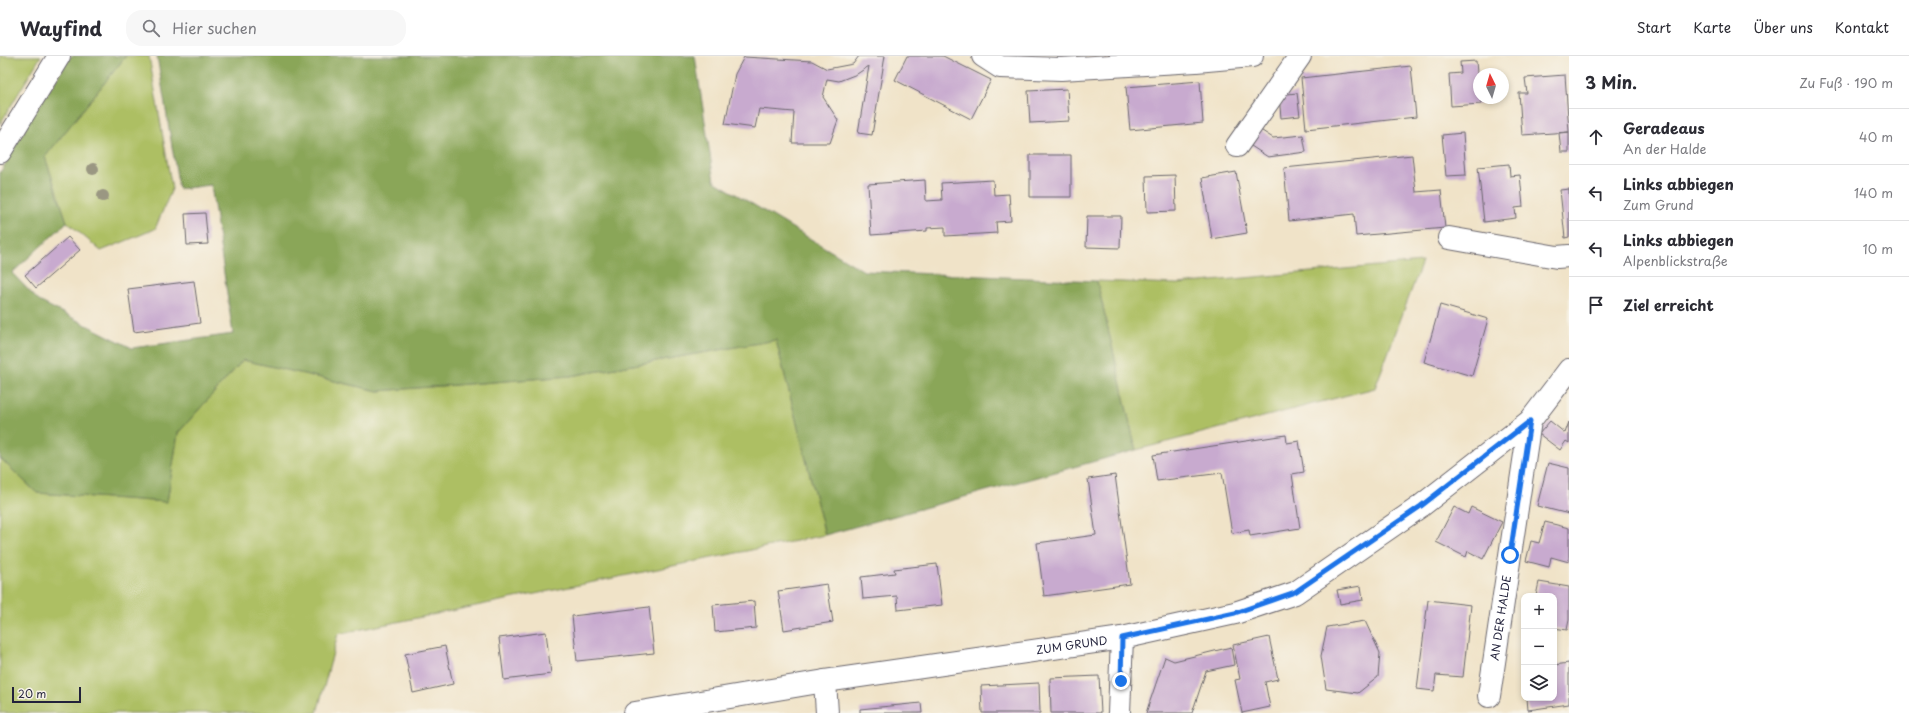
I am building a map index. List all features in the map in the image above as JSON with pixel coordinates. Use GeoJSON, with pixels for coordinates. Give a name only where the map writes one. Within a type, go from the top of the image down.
{"type":"FeatureCollection","features":[{"type":"Feature","properties":{"kind":"street"},"geometry":{"type":"LineString","coordinates":[[0,152],[59,56]]}},
{"type":"Feature","properties":{"kind":"street"},"geometry":{"type":"LineString","coordinates":[[983,56],[1000,68],[1061,69],[1196,62],[1252,56]]}},
{"type":"Feature","properties":{"kind":"street"},"geometry":{"type":"LineString","coordinates":[[1237,146],[1300,56]]}},
{"type":"Feature","properties":{"kind":"street"},"geometry":{"type":"LineString","coordinates":[[1449,238],[1557,257],[1569,256]]}},
{"type":"Feature","properties":{"kind":"street","name":"ZUM GRUND"},"geometry":{"type":"LineString","coordinates":[[635,713],[825,681],[1122,638],[1235,613],[1295,592],[1421,506],[1530,421],[1569,370]]}},
{"type":"Feature","properties":{"kind":"street","name":"AN DER HALDE"},"geometry":{"type":"LineString","coordinates":[[1489,696],[1530,421]]}},
{"type":"Feature","properties":{"kind":"street"},"geometry":{"type":"LineString","coordinates":[[1119,713],[1122,638]]}},
{"type":"Feature","properties":{"kind":"street"},"geometry":{"type":"LineString","coordinates":[[825,681],[827,713]]}},
{"type":"Feature","properties":{"kind":"green space"},"geometry":{"type":"Polygon","coordinates":[[[0,56],[41,56],[0,124],[0,56]]]}},
{"type":"Feature","properties":{"kind":"green space"},"geometry":{"type":"Polygon","coordinates":[[[71,56],[126,56],[45,157],[67,222],[12,273],[39,301],[132,348],[233,334],[211,185],[179,189],[157,56],[695,56],[714,181],[864,271],[1097,281],[1136,450],[825,535],[776,340],[570,376],[378,391],[243,360],[178,433],[167,502],[37,493],[0,458],[0,173],[30,120],[71,56]]]}},
{"type":"Feature","properties":{"kind":"green space"},"geometry":{"type":"Polygon","coordinates":[[[126,56],[149,56],[172,189],[155,229],[101,251],[67,222],[45,157],[126,56]]]}},
{"type":"Feature","properties":{"kind":"green space"},"geometry":{"type":"Polygon","coordinates":[[[1422,262],[1375,388],[1136,450],[1097,281],[1178,284],[1422,262]]]}},
{"type":"Feature","properties":{"kind":"green space"},"geometry":{"type":"Polygon","coordinates":[[[776,340],[825,535],[338,634],[317,713],[0,713],[0,458],[37,493],[167,502],[178,433],[243,360],[378,391],[570,376],[776,340]]]}},
{"type":"Feature","properties":{"kind":"building"},"geometry":{"type":"Polygon","coordinates":[[[859,56],[885,56],[872,135],[858,133],[869,66],[857,74],[839,81],[827,79],[823,97],[838,120],[830,143],[792,143],[794,112],[759,109],[755,128],[725,124],[735,74],[744,57],[812,61],[827,69],[853,64],[859,56]]]}},
{"type":"Feature","properties":{"kind":"building"},"geometry":{"type":"Polygon","coordinates":[[[907,56],[943,56],[991,80],[971,119],[895,80],[907,56]]]}},
{"type":"Feature","properties":{"kind":"building"},"geometry":{"type":"Polygon","coordinates":[[[1476,61],[1477,68],[1473,68],[1473,104],[1481,104],[1451,106],[1449,74],[1461,73],[1460,62],[1476,61]]]}},
{"type":"Feature","properties":{"kind":"building"},"geometry":{"type":"Polygon","coordinates":[[[1411,66],[1416,117],[1306,129],[1301,78],[1411,66]]]}},
{"type":"Feature","properties":{"kind":"building"},"geometry":{"type":"Polygon","coordinates":[[[1565,75],[1569,132],[1522,135],[1519,93],[1527,93],[1525,78],[1565,75]]]}},
{"type":"Feature","properties":{"kind":"building"},"geometry":{"type":"Polygon","coordinates":[[[1200,81],[1203,123],[1130,130],[1126,87],[1200,81]]]}},
{"type":"Feature","properties":{"kind":"building"},"geometry":{"type":"Polygon","coordinates":[[[1067,89],[1069,121],[1030,123],[1028,91],[1067,89]]]}},
{"type":"Feature","properties":{"kind":"building"},"geometry":{"type":"Polygon","coordinates":[[[1297,93],[1300,116],[1281,118],[1279,95],[1297,93]]]}},
{"type":"Feature","properties":{"kind":"building"},"geometry":{"type":"Polygon","coordinates":[[[1259,129],[1273,138],[1303,135],[1306,152],[1268,157],[1251,146],[1259,129]]]}},
{"type":"Feature","properties":{"kind":"building"},"geometry":{"type":"Polygon","coordinates":[[[1569,132],[1569,152],[1561,152],[1559,133],[1569,132]]]}},
{"type":"Feature","properties":{"kind":"building"},"geometry":{"type":"Polygon","coordinates":[[[1463,133],[1466,175],[1446,176],[1442,135],[1463,133]]]}},
{"type":"Feature","properties":{"kind":"building"},"geometry":{"type":"Polygon","coordinates":[[[1030,155],[1071,155],[1071,197],[1030,197],[1030,155]]]}},
{"type":"Feature","properties":{"kind":"building"},"geometry":{"type":"Polygon","coordinates":[[[1412,155],[1416,192],[1441,190],[1445,228],[1356,236],[1354,214],[1289,221],[1284,168],[1412,155]]]}},
{"type":"Feature","properties":{"kind":"building"},"geometry":{"type":"Polygon","coordinates":[[[1509,164],[1510,176],[1520,175],[1523,207],[1515,208],[1516,218],[1484,222],[1478,167],[1509,164]]]}},
{"type":"Feature","properties":{"kind":"building"},"geometry":{"type":"Polygon","coordinates":[[[1236,172],[1247,233],[1212,239],[1202,178],[1236,172]]]}},
{"type":"Feature","properties":{"kind":"building"},"geometry":{"type":"Polygon","coordinates":[[[1175,175],[1176,211],[1147,212],[1146,176],[1175,175]]]}},
{"type":"Feature","properties":{"kind":"building"},"geometry":{"type":"Polygon","coordinates":[[[925,180],[926,201],[942,200],[941,183],[993,180],[994,195],[1009,194],[1011,221],[996,222],[997,233],[945,236],[945,227],[927,228],[927,231],[871,235],[868,184],[925,180]]]}},
{"type":"Feature","properties":{"kind":"building"},"geometry":{"type":"Polygon","coordinates":[[[1569,189],[1569,237],[1565,238],[1560,190],[1569,189]]]}},
{"type":"Feature","properties":{"kind":"building"},"geometry":{"type":"Polygon","coordinates":[[[205,213],[208,244],[187,245],[185,214],[205,213]]]}},
{"type":"Feature","properties":{"kind":"building"},"geometry":{"type":"Polygon","coordinates":[[[1087,216],[1121,216],[1120,248],[1086,247],[1087,216]]]}},
{"type":"Feature","properties":{"kind":"building"},"geometry":{"type":"Polygon","coordinates":[[[68,237],[80,250],[36,288],[25,275],[68,237]]]}},
{"type":"Feature","properties":{"kind":"building"},"geometry":{"type":"Polygon","coordinates":[[[194,281],[200,323],[134,332],[128,289],[194,281]]]}},
{"type":"Feature","properties":{"kind":"building"},"geometry":{"type":"Polygon","coordinates":[[[1440,305],[1488,319],[1472,376],[1424,362],[1440,305]]]}},
{"type":"Feature","properties":{"kind":"building"},"geometry":{"type":"Polygon","coordinates":[[[1550,421],[1565,433],[1569,422],[1569,443],[1566,441],[1560,450],[1539,434],[1550,421]]]}},
{"type":"Feature","properties":{"kind":"building"},"geometry":{"type":"Polygon","coordinates":[[[1286,435],[1287,443],[1299,441],[1304,472],[1292,474],[1300,528],[1250,536],[1249,530],[1232,533],[1222,473],[1157,481],[1153,455],[1286,435]]]}},
{"type":"Feature","properties":{"kind":"building"},"geometry":{"type":"Polygon","coordinates":[[[1548,463],[1569,468],[1569,514],[1537,506],[1548,463]]]}},
{"type":"Feature","properties":{"kind":"building"},"geometry":{"type":"Polygon","coordinates":[[[1115,475],[1130,584],[1044,596],[1037,543],[1096,535],[1088,479],[1115,475]]]}},
{"type":"Feature","properties":{"kind":"building"},"geometry":{"type":"Polygon","coordinates":[[[1454,507],[1468,514],[1471,507],[1502,522],[1483,559],[1468,551],[1466,557],[1436,542],[1454,507]]]}},
{"type":"Feature","properties":{"kind":"building"},"geometry":{"type":"Polygon","coordinates":[[[1545,522],[1569,528],[1569,562],[1551,557],[1549,567],[1526,561],[1531,541],[1539,543],[1545,522]]]}},
{"type":"Feature","properties":{"kind":"building"},"geometry":{"type":"Polygon","coordinates":[[[937,564],[942,605],[898,610],[897,596],[863,599],[861,577],[895,573],[894,569],[937,564]]]}},
{"type":"Feature","properties":{"kind":"building"},"geometry":{"type":"Polygon","coordinates":[[[1539,582],[1569,587],[1569,620],[1567,630],[1557,628],[1557,593],[1537,593],[1539,582]]]}},
{"type":"Feature","properties":{"kind":"building"},"geometry":{"type":"Polygon","coordinates":[[[827,584],[833,622],[784,630],[778,591],[827,584]]]}},
{"type":"Feature","properties":{"kind":"building"},"geometry":{"type":"Polygon","coordinates":[[[1361,586],[1363,600],[1340,604],[1337,590],[1361,586]]]}},
{"type":"Feature","properties":{"kind":"building"},"geometry":{"type":"Polygon","coordinates":[[[1428,600],[1471,605],[1463,677],[1436,675],[1434,691],[1417,689],[1428,600]]]}},
{"type":"Feature","properties":{"kind":"building"},"geometry":{"type":"Polygon","coordinates":[[[754,601],[756,628],[715,632],[713,605],[754,601]]]}},
{"type":"Feature","properties":{"kind":"building"},"geometry":{"type":"Polygon","coordinates":[[[649,607],[654,653],[577,661],[572,616],[649,607]]]}},
{"type":"Feature","properties":{"kind":"building"},"geometry":{"type":"Polygon","coordinates":[[[1365,621],[1380,653],[1378,677],[1358,693],[1326,689],[1321,656],[1327,627],[1365,621]]]}},
{"type":"Feature","properties":{"kind":"building"},"geometry":{"type":"Polygon","coordinates":[[[546,632],[551,674],[504,680],[499,638],[546,632]]]}},
{"type":"Feature","properties":{"kind":"building"},"geometry":{"type":"Polygon","coordinates":[[[1269,637],[1278,679],[1265,682],[1270,707],[1242,713],[1235,680],[1240,679],[1233,645],[1269,637]]]}},
{"type":"Feature","properties":{"kind":"building"},"geometry":{"type":"Polygon","coordinates":[[[445,646],[453,684],[413,693],[405,654],[445,646]]]}},
{"type":"Feature","properties":{"kind":"building"},"geometry":{"type":"Polygon","coordinates":[[[1231,647],[1234,665],[1206,671],[1192,713],[1146,713],[1165,657],[1174,661],[1231,647]]]}},
{"type":"Feature","properties":{"kind":"building"},"geometry":{"type":"Polygon","coordinates":[[[1569,663],[1569,704],[1528,710],[1527,701],[1557,701],[1557,665],[1569,663]]]}},
{"type":"Feature","properties":{"kind":"building"},"geometry":{"type":"Polygon","coordinates":[[[1099,676],[1101,713],[1051,713],[1050,678],[1099,676]]]}},
{"type":"Feature","properties":{"kind":"building"},"geometry":{"type":"Polygon","coordinates":[[[1039,683],[1040,713],[982,713],[981,686],[1039,683]]]}},
{"type":"Feature","properties":{"kind":"building"},"geometry":{"type":"Polygon","coordinates":[[[921,703],[922,713],[860,713],[860,709],[921,703]]]}},
{"type":"Feature","properties":{"kind":"route"},"geometry":{"type":"LineString","coordinates":[[1121,681],[1122,638],[1235,613],[1295,592],[1421,506],[1530,421],[1510,555]]}}]}
